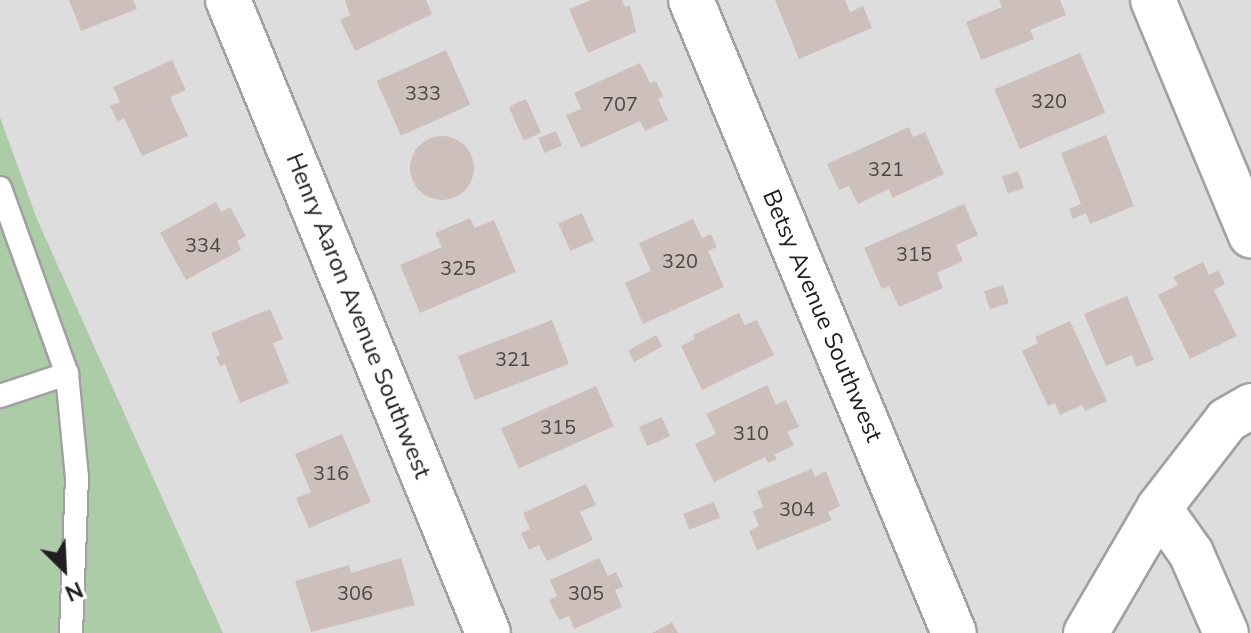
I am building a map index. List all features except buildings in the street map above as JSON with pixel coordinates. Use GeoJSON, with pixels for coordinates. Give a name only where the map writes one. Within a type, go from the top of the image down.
{"type":"FeatureCollection","features":[{"type":"Feature","properties":{"kind":"street","name":"Henry Aaron Avenue Southwest"},"geometry":{"type":"LineString","coordinates":[[228,0],[488,633]]}},
{"type":"Feature","properties":{"kind":"street","name":"Betsy Avenue Southwest"},"geometry":{"type":"LineString","coordinates":[[691,0],[954,633]]}},
{"type":"Feature","properties":{"kind":"street"},"geometry":{"type":"LineString","coordinates":[[1153,0],[1251,235]]}},
{"type":"Feature","properties":{"kind":"street"},"geometry":{"type":"LineString","coordinates":[[1086,633],[1159,508],[1227,420],[1251,406]]}},
{"type":"Feature","properties":{"kind":"street"},"geometry":{"type":"LineString","coordinates":[[1159,508],[1191,553],[1226,633]]}},
{"type":"Feature","properties":{"kind":"lane"},"geometry":{"type":"LineString","coordinates":[[0,188],[67,374],[77,477],[71,633]]}},
{"type":"Feature","properties":{"kind":"lane"},"geometry":{"type":"LineString","coordinates":[[0,396],[67,374]]}},
{"type":"Feature","properties":{"kind":"shaded area"},"geometry":{"type":"Polygon","coordinates":[[[0,0],[1251,0],[1251,633],[223,633],[37,219],[0,117],[0,0]]]}},
{"type":"Feature","properties":{"kind":"green space"},"geometry":{"type":"Polygon","coordinates":[[[0,117],[37,219],[223,633],[0,633],[0,117]]]}}]}
